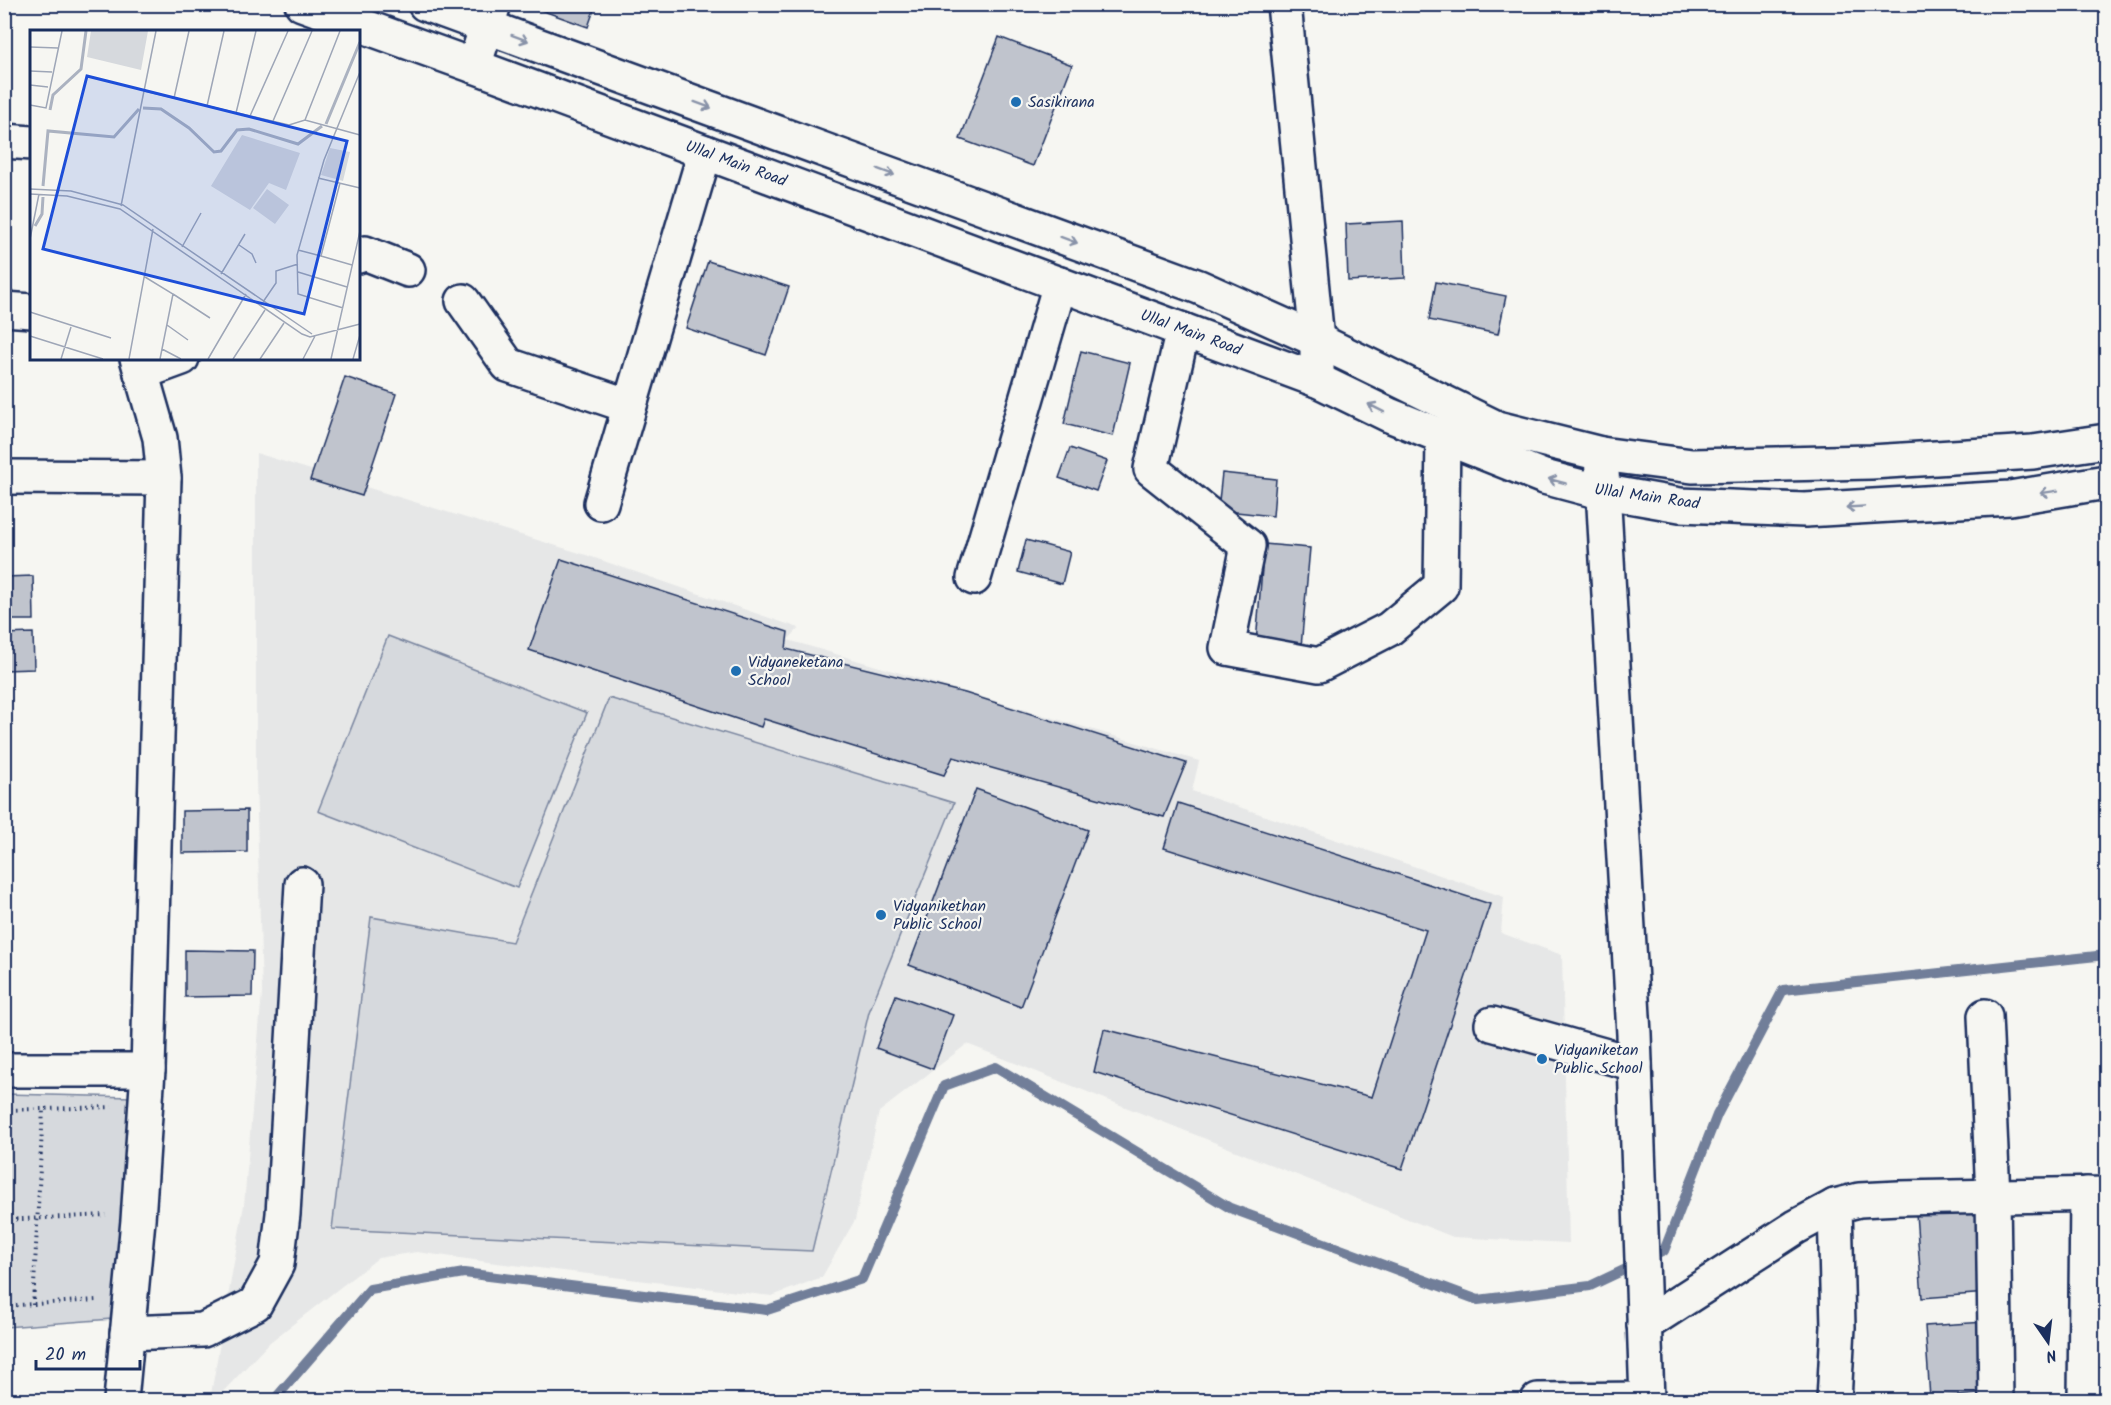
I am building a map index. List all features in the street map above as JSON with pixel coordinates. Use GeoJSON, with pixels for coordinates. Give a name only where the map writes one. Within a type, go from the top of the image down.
{"type":"FeatureCollection","features":[{"type":"Feature","properties":{"kind":"street","name":"Ullal Main Road"},"geometry":{"type":"LineString","coordinates":[[302,4],[331,24],[351,30]]}},
{"type":"Feature","properties":{"kind":"street"},"geometry":{"type":"LineString","coordinates":[[425,4],[490,16],[1199,287],[1317,340],[1497,428],[1601,454],[1692,466],[1871,462],[2033,452],[2106,441]]}},
{"type":"Feature","properties":{"kind":"street"},"geometry":{"type":"LineString","coordinates":[[1284,4],[1317,340],[1317,380]]}},
{"type":"Feature","properties":{"kind":"street"},"geometry":{"type":"LineString","coordinates":[[474,66],[490,16]]}},
{"type":"Feature","properties":{"kind":"street","name":"Ullal Main Road"},"geometry":{"type":"LineString","coordinates":[[360,33],[474,66],[1317,380],[1389,415],[1544,477],[1680,505],[1805,510],[2010,498],[2106,482]]}},
{"type":"Feature","properties":{"kind":"street"},"geometry":{"type":"LineString","coordinates":[[4,141],[30,143]]}},
{"type":"Feature","properties":{"kind":"street"},"geometry":{"type":"LineString","coordinates":[[601,502],[705,152]]}},
{"type":"Feature","properties":{"kind":"street"},"geometry":{"type":"LineString","coordinates":[[360,255],[365,253],[408,270]]}},
{"type":"Feature","properties":{"kind":"street"},"geometry":{"type":"LineString","coordinates":[[974,578],[1060,284]]}},
{"type":"Feature","properties":{"kind":"street"},"geometry":{"type":"LineString","coordinates":[[462,301],[507,365],[629,406]]}},
{"type":"Feature","properties":{"kind":"street"},"geometry":{"type":"LineString","coordinates":[[4,309],[30,310]]}},
{"type":"Feature","properties":{"kind":"street"},"geometry":{"type":"LineString","coordinates":[[1183,330],[1151,470],[1248,546],[1227,648],[1319,665],[1389,629],[1441,586],[1443,436]]}},
{"type":"Feature","properties":{"kind":"street"},"geometry":{"type":"LineString","coordinates":[[121,1401],[138,1220],[148,1070],[164,478],[160,438],[139,366],[172,360]]}},
{"type":"Feature","properties":{"kind":"street"},"geometry":{"type":"LineString","coordinates":[[1538,1401],[1647,1400],[1635,1064],[1601,454]]}},
{"type":"Feature","properties":{"kind":"street"},"geometry":{"type":"LineString","coordinates":[[4,477],[164,478]]}},
{"type":"Feature","properties":{"kind":"street"},"geometry":{"type":"LineString","coordinates":[[127,1333],[202,1330],[255,1304],[278,1264],[283,1214],[302,884]]}},
{"type":"Feature","properties":{"kind":"street"},"geometry":{"type":"LineString","coordinates":[[1985,1016],[1993,1196],[1996,1401]]}},
{"type":"Feature","properties":{"kind":"street"},"geometry":{"type":"LineString","coordinates":[[1492,1024],[1635,1064]]}},
{"type":"Feature","properties":{"kind":"street"},"geometry":{"type":"LineString","coordinates":[[4,1070],[148,1070]]}},
{"type":"Feature","properties":{"kind":"street"},"geometry":{"type":"LineString","coordinates":[[1644,1325],[1796,1227],[1835,1206],[1859,1200],[2097,1194],[2085,1401]]}},
{"type":"Feature","properties":{"kind":"street"},"geometry":{"type":"LineString","coordinates":[[1834,1401],[1838,1327],[1835,1206]]}},
{"type":"Feature","properties":{"kind":"path"},"geometry":{"type":"LineString","coordinates":[[4,1110],[112,1107]]}},
{"type":"Feature","properties":{"kind":"path"},"geometry":{"type":"LineString","coordinates":[[33,1305],[43,1109]]}},
{"type":"Feature","properties":{"kind":"path"},"geometry":{"type":"LineString","coordinates":[[4,1220],[108,1215],[107,1226]]}},
{"type":"Feature","properties":{"kind":"path"},"geometry":{"type":"LineString","coordinates":[[4,1306],[104,1299]]}},
{"type":"Feature","properties":{"kind":"shaded area","name":"Vidyanikethan Public School"},"geometry":{"type":"Polygon","coordinates":[[[256,453],[586,555],[799,628],[788,640],[1199,761],[1192,791],[1504,897],[1501,933],[1562,955],[1569,1243],[1453,1237],[967,1044],[879,1112],[855,1220],[822,1277],[772,1296],[417,1252],[378,1258],[270,1342],[215,1400],[210,1400],[244,1205],[262,993],[256,779],[256,453]]]}},
{"type":"Feature","properties":{"kind":"shaded area"},"geometry":{"type":"Polygon","coordinates":[[[388,636],[587,713],[517,888],[318,811],[388,636]]]}},
{"type":"Feature","properties":{"kind":"shaded area"},"geometry":{"type":"Polygon","coordinates":[[[609,698],[954,803],[869,1012],[812,1251],[332,1229],[371,917],[512,942],[609,698]]]}},
{"type":"Feature","properties":{"kind":"shaded area"},"geometry":{"type":"Polygon","coordinates":[[[5,1094],[133,1097],[112,1319],[5,1327],[5,1094]]]}},
{"type":"Feature","properties":{"kind":"building"},"geometry":{"type":"Polygon","coordinates":[[[524,4],[596,4],[588,27],[524,4]]]}},
{"type":"Feature","properties":{"kind":"building","name":"Sasikirana"},"geometry":{"type":"Polygon","coordinates":[[[999,37],[1072,65],[1033,166],[960,139],[999,37]]]}},
{"type":"Feature","properties":{"kind":"building"},"geometry":{"type":"Polygon","coordinates":[[[1403,221],[1405,278],[1348,281],[1346,224],[1403,221]]]}},
{"type":"Feature","properties":{"kind":"building"},"geometry":{"type":"Polygon","coordinates":[[[708,261],[789,287],[766,355],[686,328],[708,261]]]}},
{"type":"Feature","properties":{"kind":"building"},"geometry":{"type":"Polygon","coordinates":[[[1436,282],[1506,296],[1498,334],[1429,320],[1436,282]]]}},
{"type":"Feature","properties":{"kind":"building"},"geometry":{"type":"Polygon","coordinates":[[[1081,351],[1130,363],[1113,436],[1064,424],[1081,351]]]}},
{"type":"Feature","properties":{"kind":"building"},"geometry":{"type":"Polygon","coordinates":[[[345,377],[396,394],[362,496],[310,480],[345,377]]]}},
{"type":"Feature","properties":{"kind":"building"},"geometry":{"type":"Polygon","coordinates":[[[1070,448],[1107,461],[1096,491],[1059,478],[1070,448]]]}},
{"type":"Feature","properties":{"kind":"building"},"geometry":{"type":"Polygon","coordinates":[[[1222,473],[1276,479],[1273,516],[1218,510],[1222,473]]]}},
{"type":"Feature","properties":{"kind":"building"},"geometry":{"type":"Polygon","coordinates":[[[1026,540],[1070,552],[1062,584],[1018,572],[1026,540]]]}},
{"type":"Feature","properties":{"kind":"building"},"geometry":{"type":"Polygon","coordinates":[[[1264,544],[1310,548],[1301,647],[1256,643],[1264,544]]]}},
{"type":"Feature","properties":{"kind":"building","name":"Vidyaneketana School"},"geometry":{"type":"Polygon","coordinates":[[[561,559],[788,632],[786,649],[965,693],[1186,763],[1164,817],[953,757],[944,775],[764,719],[761,727],[529,650],[561,559]]]}},
{"type":"Feature","properties":{"kind":"building"},"geometry":{"type":"Polygon","coordinates":[[[33,576],[34,620],[4,620],[4,577],[33,576]]]}},
{"type":"Feature","properties":{"kind":"building"},"geometry":{"type":"Polygon","coordinates":[[[33,633],[34,669],[4,670],[4,634],[33,633]]]}},
{"type":"Feature","properties":{"kind":"building"},"geometry":{"type":"Polygon","coordinates":[[[976,789],[1088,830],[1021,1007],[909,965],[976,789]]]}},
{"type":"Feature","properties":{"kind":"building"},"geometry":{"type":"Polygon","coordinates":[[[1178,803],[1490,904],[1402,1169],[1094,1072],[1104,1029],[1372,1097],[1426,930],[1164,848],[1178,803]]]}},
{"type":"Feature","properties":{"kind":"building"},"geometry":{"type":"Polygon","coordinates":[[[247,810],[247,852],[182,853],[182,811],[247,810]]]}},
{"type":"Feature","properties":{"kind":"building"},"geometry":{"type":"Polygon","coordinates":[[[185,950],[253,951],[252,996],[185,997],[185,950]]]}},
{"type":"Feature","properties":{"kind":"building"},"geometry":{"type":"Polygon","coordinates":[[[896,995],[953,1015],[933,1069],[876,1048],[896,995]]]}},
{"type":"Feature","properties":{"kind":"building"},"geometry":{"type":"Polygon","coordinates":[[[1982,1208],[1987,1293],[1922,1298],[1916,1213],[1982,1208]]]}},
{"type":"Feature","properties":{"kind":"building"},"geometry":{"type":"Polygon","coordinates":[[[1985,1322],[1990,1393],[1930,1398],[1925,1326],[1985,1322]]]}},
{"type":"Feature","properties":{"kind":"waterway"},"geometry":{"type":"LineString","coordinates":[[274,1400],[370,1289],[464,1273],[767,1310],[862,1279],[944,1086],[996,1067],[1230,1208],[1478,1300],[1590,1286],[1664,1251],[1717,1115],[1783,990],[2106,955]]}},
{"type":"Feature","properties":{"kind":"place","name":"Sasikirana"},"geometry":{"type":"Point","coordinates":[1016,102]}},
{"type":"Feature","properties":{"kind":"place","name":"Vidyaneketana School"},"geometry":{"type":"Point","coordinates":[736,671]}},
{"type":"Feature","properties":{"kind":"place","name":"Vidyanikethan Public School"},"geometry":{"type":"Point","coordinates":[881,915]}},
{"type":"Feature","properties":{"kind":"place","name":"Vidyaniketan Public School"},"geometry":{"type":"Point","coordinates":[1542,1059]}}]}
